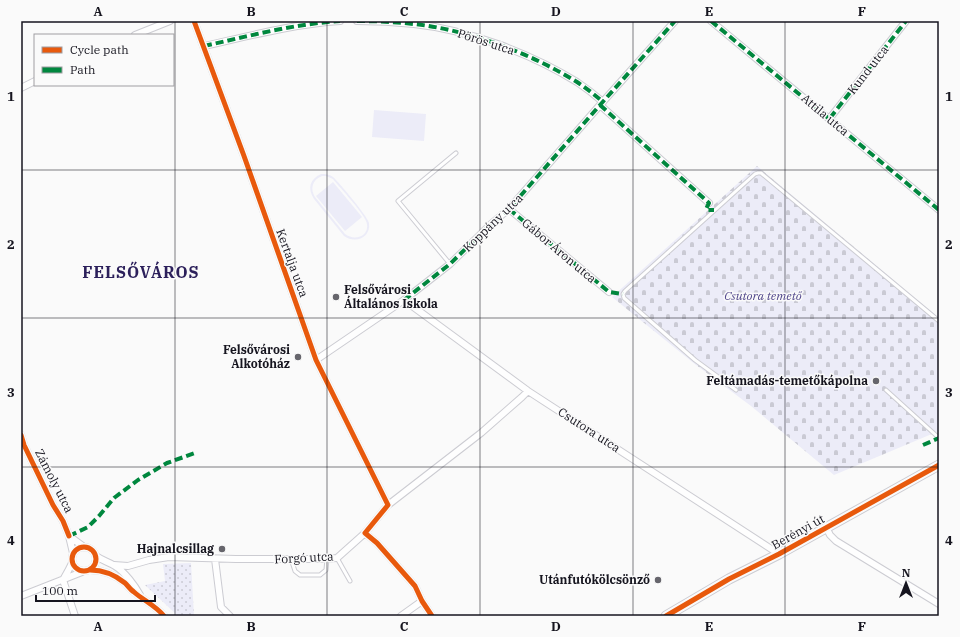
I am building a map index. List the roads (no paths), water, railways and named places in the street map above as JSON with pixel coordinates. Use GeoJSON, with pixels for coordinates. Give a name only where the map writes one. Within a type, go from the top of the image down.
{"type":"FeatureCollection","features":[{"type":"Feature","properties":{"kind":"main road","name":"Berényi út"},"geometry":{"type":"LineString","coordinates":[[666,616],[729,579],[779,554],[939,465]]}},
{"type":"Feature","properties":{"kind":"street"},"geometry":{"type":"LineString","coordinates":[[138,34],[170,21]]}},
{"type":"Feature","properties":{"kind":"street","name":"Kertalja utca"},"geometry":{"type":"LineString","coordinates":[[194,21],[316,360],[388,504]]}},
{"type":"Feature","properties":{"kind":"street"},"geometry":{"type":"LineString","coordinates":[[204,46],[267,31],[320,22],[340,21]]}},
{"type":"Feature","properties":{"kind":"street","name":"Pörös utca"},"geometry":{"type":"LineString","coordinates":[[357,21],[416,24],[462,33],[485,40],[531,58],[553,69],[577,82],[709,203]]}},
{"type":"Feature","properties":{"kind":"street","name":"Koppány utca"},"geometry":{"type":"LineString","coordinates":[[316,360],[404,300],[450,264],[491,224],[509,209],[676,21]]}},
{"type":"Feature","properties":{"kind":"street","name":"Attila utca"},"geometry":{"type":"LineString","coordinates":[[711,21],[830,118],[939,210]]}},
{"type":"Feature","properties":{"kind":"street","name":"Kund utca"},"geometry":{"type":"LineString","coordinates":[[830,118],[906,21]]}},
{"type":"Feature","properties":{"kind":"street"},"geometry":{"type":"LineString","coordinates":[[21,88],[34,82]]}},
{"type":"Feature","properties":{"kind":"street","name":"Gábor Áron utca"},"geometry":{"type":"LineString","coordinates":[[509,209],[609,292]]}},
{"type":"Feature","properties":{"kind":"street","name":"Csutora utca"},"geometry":{"type":"LineString","coordinates":[[404,300],[528,391],[779,554]]}},
{"type":"Feature","properties":{"kind":"street","name":"Forgó utca"},"geometry":{"type":"LineString","coordinates":[[114,565],[128,566],[149,560],[169,557],[215,559],[337,558],[365,533],[388,504],[482,434],[528,391]]}},
{"type":"Feature","properties":{"kind":"street","name":"Zámoly utca"},"geometry":{"type":"LineString","coordinates":[[21,435],[24,445],[53,505],[63,521],[69,536],[73,553]]}},
{"type":"Feature","properties":{"kind":"street"},"geometry":{"type":"LineString","coordinates":[[826,527],[830,535],[836,541],[939,604]]}},
{"type":"Feature","properties":{"kind":"street"},"geometry":{"type":"LineString","coordinates":[[365,533],[377,543],[415,586],[422,601],[432,616]]}},
{"type":"Feature","properties":{"kind":"street","name":"Zámoly utca"},"geometry":{"type":"LineString","coordinates":[[69,536],[84,547]]}},
{"type":"Feature","properties":{"kind":"street"},"geometry":{"type":"LineString","coordinates":[[82,572],[75,569],[71,557],[76,550],[84,547],[91,550],[101,560],[114,565],[119,569],[138,590],[141,597]]}},
{"type":"Feature","properties":{"kind":"street"},"geometry":{"type":"LineString","coordinates":[[90,570],[95,564],[96,556]]}},
{"type":"Feature","properties":{"kind":"street"},"geometry":{"type":"LineString","coordinates":[[215,559],[221,607],[230,616]]}},
{"type":"Feature","properties":{"kind":"street"},"geometry":{"type":"LineString","coordinates":[[72,563],[63,580],[75,616]]}},
{"type":"Feature","properties":{"kind":"street"},"geometry":{"type":"LineString","coordinates":[[21,596],[82,572],[90,570],[102,571],[114,575],[126,583],[134,593],[164,616]]}},
{"type":"Feature","properties":{"kind":"street"},"geometry":{"type":"LineString","coordinates":[[401,616],[422,601]]}},
{"type":"Feature","properties":{"kind":"lane"},"geometry":{"type":"LineString","coordinates":[[450,264],[398,201],[456,153]]}},
{"type":"Feature","properties":{"kind":"lane"},"geometry":{"type":"LineString","coordinates":[[736,390],[695,360],[624,298],[623,294],[755,174],[761,174],[785,193],[939,321]]}},
{"type":"Feature","properties":{"kind":"lane"},"geometry":{"type":"LineString","coordinates":[[886,390],[939,438]]}},
{"type":"Feature","properties":{"kind":"lane"},"geometry":{"type":"LineString","coordinates":[[291,559],[295,571],[300,575],[320,575],[326,570],[327,558]]}},
{"type":"Feature","properties":{"kind":"lane"},"geometry":{"type":"LineString","coordinates":[[337,558],[350,581]]}},
{"type":"Feature","properties":{"kind":"place","name":"Felsővárosi Általános Iskola"},"geometry":{"type":"Point","coordinates":[336,297]}},
{"type":"Feature","properties":{"kind":"place","name":"Felsővárosi Alkotóház"},"geometry":{"type":"Point","coordinates":[298,357]}},
{"type":"Feature","properties":{"kind":"place","name":"Feltámadás-temetőkápolna"},"geometry":{"type":"Point","coordinates":[876,381]}},
{"type":"Feature","properties":{"kind":"place","name":"Hajnalcsillag"},"geometry":{"type":"Point","coordinates":[222,549]}},
{"type":"Feature","properties":{"kind":"place","name":"Utánfutókölcsönző"},"geometry":{"type":"Point","coordinates":[658,580]}},
{"type":"Feature","properties":{"kind":"district","name":"FELSŐVÁROS"},"geometry":{"type":"Point","coordinates":[141,272]}},
{"type":"Feature","properties":{"kind":"park label","name":"Csutora temető"},"geometry":{"type":"Point","coordinates":[763,296]}}]}
